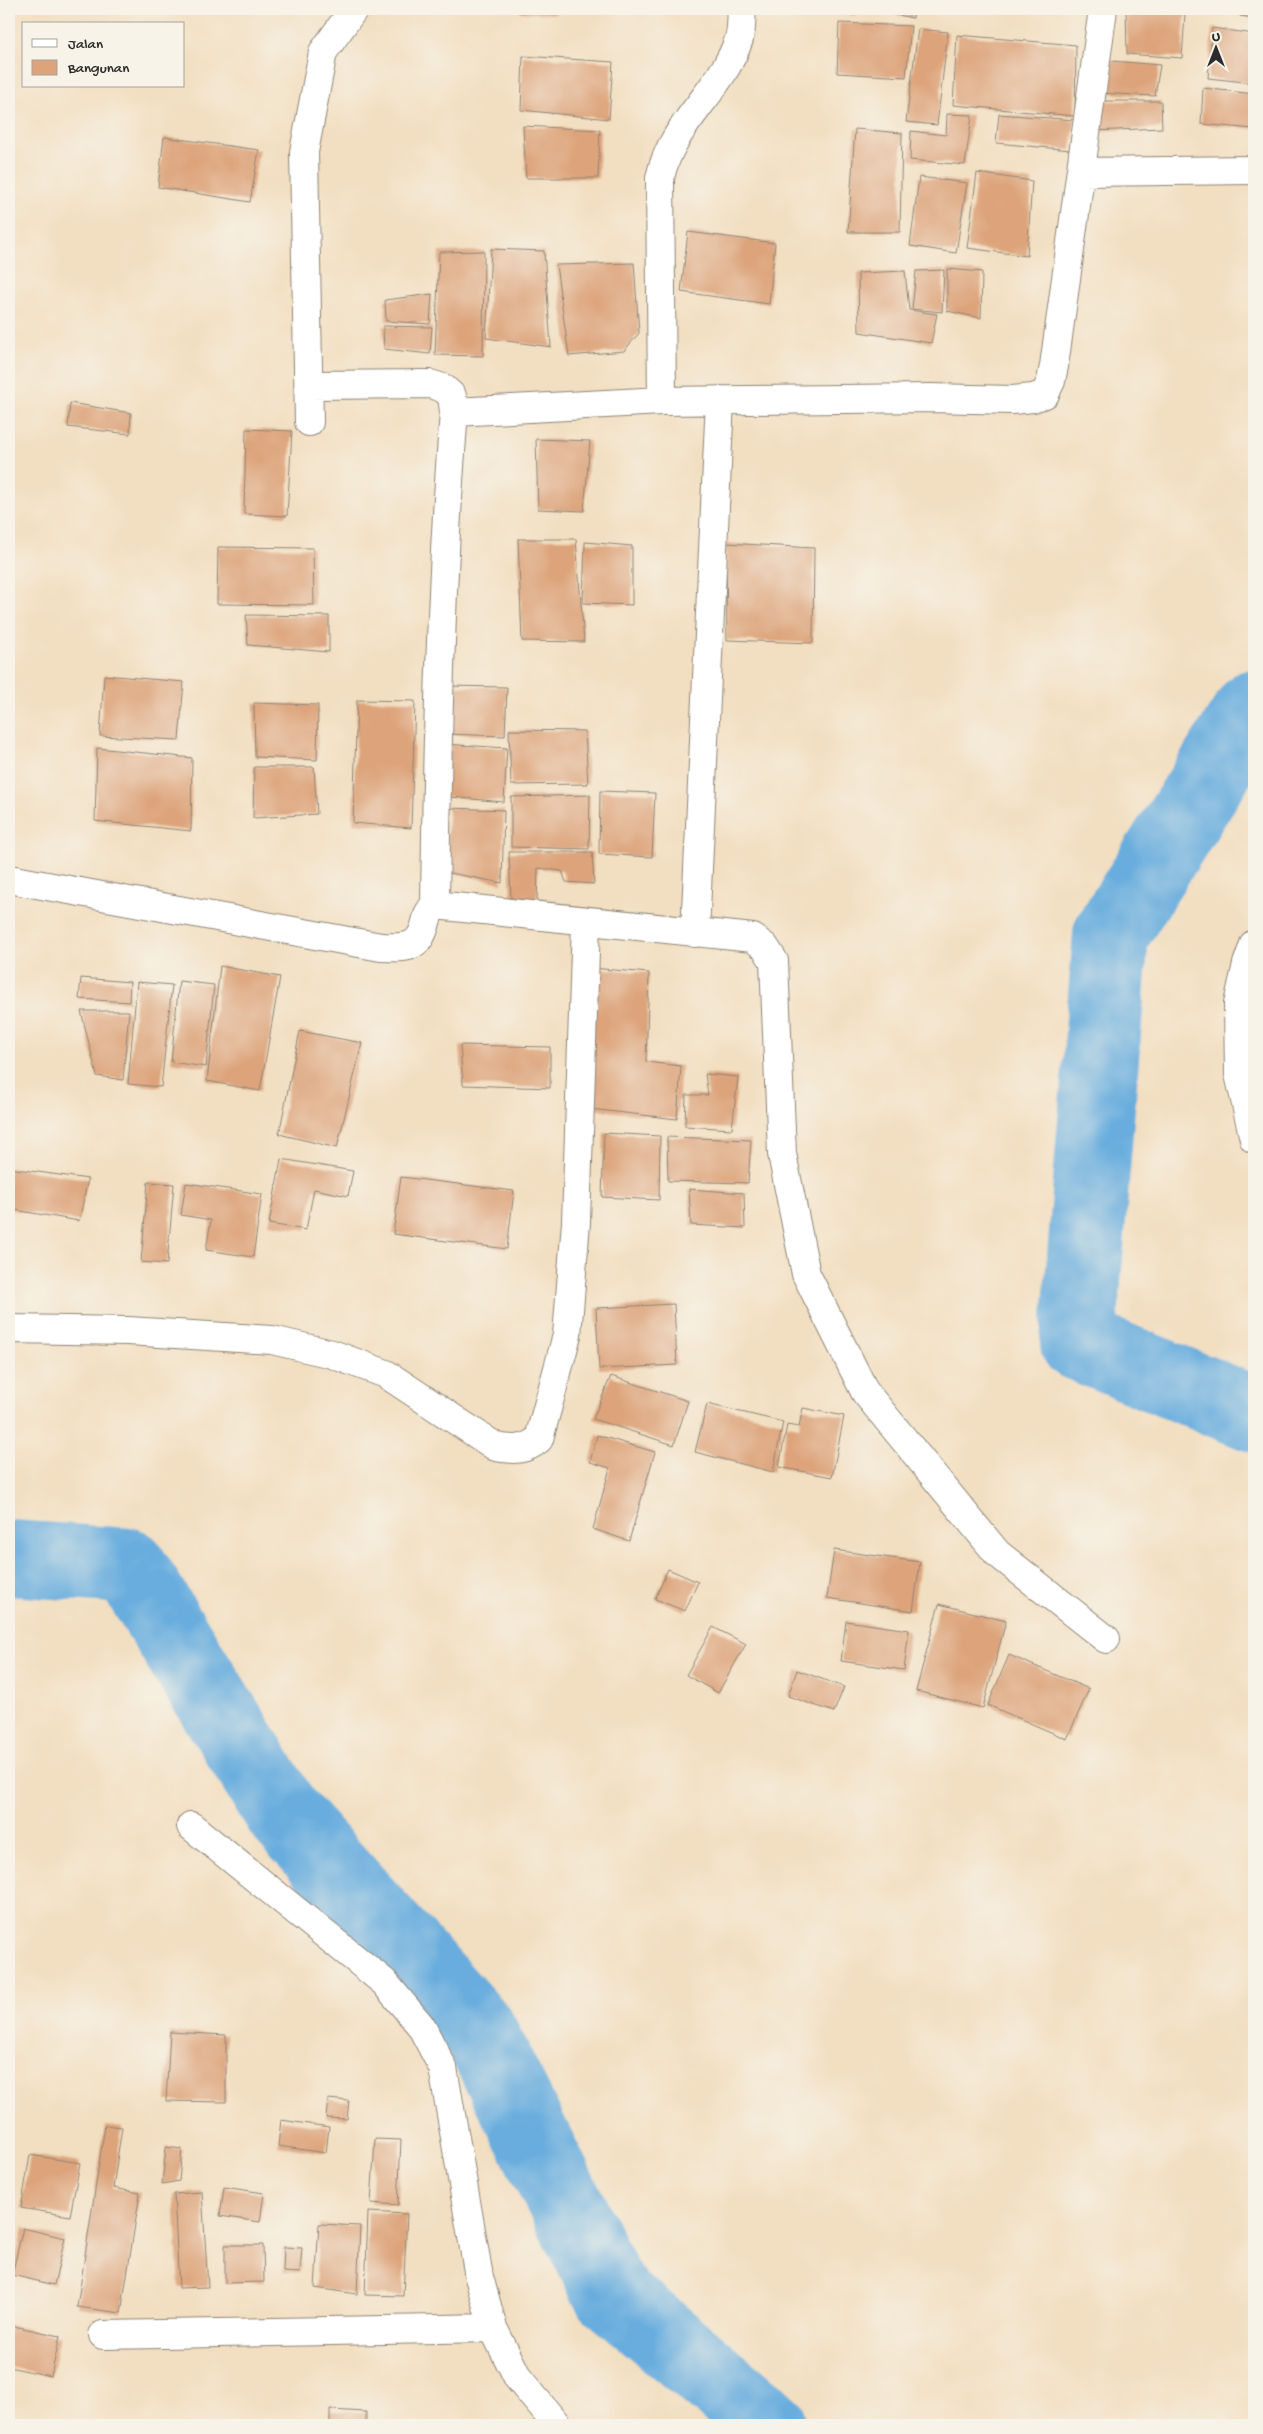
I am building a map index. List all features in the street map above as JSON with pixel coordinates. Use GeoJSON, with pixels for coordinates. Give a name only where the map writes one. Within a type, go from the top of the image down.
{"type":"FeatureCollection","features":[{"type":"Feature","properties":{"kind":"street"},"geometry":{"type":"LineString","coordinates":[[309,422],[304,152],[323,52],[354,9]]}},
{"type":"Feature","properties":{"kind":"street"},"geometry":{"type":"LineString","coordinates":[[662,401],[660,178],[663,164],[690,117],[726,68],[739,38],[742,9]]}},
{"type":"Feature","properties":{"kind":"street"},"geometry":{"type":"LineString","coordinates":[[454,412],[662,401],[931,398],[1013,400],[1033,398],[1045,394],[1051,381],[1054,366],[1103,9]]}},
{"type":"Feature","properties":{"kind":"street"},"geometry":{"type":"LineString","coordinates":[[1081,172],[1254,170]]}},
{"type":"Feature","properties":{"kind":"street"},"geometry":{"type":"LineString","coordinates":[[9,879],[381,948],[403,948],[416,943],[423,936],[428,914],[435,905],[438,690],[446,520],[454,412],[452,396],[443,388],[430,384],[309,384]]}},
{"type":"Feature","properties":{"kind":"street"},"geometry":{"type":"LineString","coordinates":[[695,933],[720,400]]}},
{"type":"Feature","properties":{"kind":"street"},"geometry":{"type":"LineString","coordinates":[[435,905],[753,938],[765,947],[774,961],[782,1154],[806,1274],[865,1392],[997,1553],[1106,1639]]}},
{"type":"Feature","properties":{"kind":"street"},"geometry":{"type":"LineString","coordinates":[[9,1329],[128,1331],[272,1340],[332,1354],[386,1374],[496,1447],[516,1450],[530,1447],[539,1439],[567,1335],[576,1222],[586,922]]}},
{"type":"Feature","properties":{"kind":"street"},"geometry":{"type":"LineString","coordinates":[[1254,944],[1247,964],[1238,1004],[1238,1074],[1254,1139]]}},
{"type":"Feature","properties":{"kind":"street"},"geometry":{"type":"LineString","coordinates":[[191,1826],[384,1982],[421,2026],[443,2068],[479,2278],[493,2328],[518,2378],[557,2425]]}},
{"type":"Feature","properties":{"kind":"street"},"geometry":{"type":"LineString","coordinates":[[103,2335],[493,2328]]}},
{"type":"Feature","properties":{"kind":"building"},"geometry":{"type":"Polygon","coordinates":[[[519,9],[558,9],[557,14],[519,12],[519,9]]]}},
{"type":"Feature","properties":{"kind":"building"},"geometry":{"type":"Polygon","coordinates":[[[816,9],[857,9],[856,15],[816,11],[816,9]]]}},
{"type":"Feature","properties":{"kind":"building"},"geometry":{"type":"Polygon","coordinates":[[[866,9],[914,9],[913,18],[866,9]]]}},
{"type":"Feature","properties":{"kind":"building"},"geometry":{"type":"Polygon","coordinates":[[[1126,9],[1185,14],[1182,58],[1127,54],[1126,9]]]}},
{"type":"Feature","properties":{"kind":"building"},"geometry":{"type":"Polygon","coordinates":[[[1241,9],[1254,9],[1254,18],[1240,16],[1241,9]]]}},
{"type":"Feature","properties":{"kind":"building"},"geometry":{"type":"Polygon","coordinates":[[[839,23],[911,26],[906,77],[837,73],[839,23]]]}},
{"type":"Feature","properties":{"kind":"building"},"geometry":{"type":"Polygon","coordinates":[[[1212,28],[1254,34],[1254,83],[1208,78],[1212,28]]]}},
{"type":"Feature","properties":{"kind":"building"},"geometry":{"type":"Polygon","coordinates":[[[918,29],[948,32],[937,125],[906,122],[918,29]]]}},
{"type":"Feature","properties":{"kind":"building"},"geometry":{"type":"Polygon","coordinates":[[[957,35],[1076,45],[1075,116],[953,105],[957,35]]]}},
{"type":"Feature","properties":{"kind":"building"},"geometry":{"type":"Polygon","coordinates":[[[523,56],[613,62],[609,119],[521,110],[523,56]]]}},
{"type":"Feature","properties":{"kind":"building"},"geometry":{"type":"Polygon","coordinates":[[[1100,60],[1160,65],[1155,96],[1099,93],[1100,60]]]}},
{"type":"Feature","properties":{"kind":"building"},"geometry":{"type":"Polygon","coordinates":[[[1203,88],[1254,94],[1254,129],[1201,124],[1203,88]]]}},
{"type":"Feature","properties":{"kind":"building"},"geometry":{"type":"Polygon","coordinates":[[[1095,101],[1161,101],[1162,128],[1094,131],[1095,101]]]}},
{"type":"Feature","properties":{"kind":"building"},"geometry":{"type":"Polygon","coordinates":[[[947,114],[972,115],[965,165],[910,160],[911,131],[946,135],[947,114]]]}},
{"type":"Feature","properties":{"kind":"building"},"geometry":{"type":"Polygon","coordinates":[[[999,114],[1075,120],[1071,150],[996,143],[999,114]]]}},
{"type":"Feature","properties":{"kind":"building"},"geometry":{"type":"Polygon","coordinates":[[[523,126],[600,130],[598,178],[526,178],[523,126]]]}},
{"type":"Feature","properties":{"kind":"building"},"geometry":{"type":"Polygon","coordinates":[[[855,129],[902,133],[900,232],[848,232],[855,129]]]}},
{"type":"Feature","properties":{"kind":"building"},"geometry":{"type":"Polygon","coordinates":[[[164,137],[259,150],[250,202],[158,187],[164,137]]]}},
{"type":"Feature","properties":{"kind":"building"},"geometry":{"type":"Polygon","coordinates":[[[977,173],[1032,181],[1027,256],[967,248],[977,173]]]}},
{"type":"Feature","properties":{"kind":"building"},"geometry":{"type":"Polygon","coordinates":[[[919,177],[967,183],[956,253],[910,246],[919,177]]]}},
{"type":"Feature","properties":{"kind":"building"},"geometry":{"type":"Polygon","coordinates":[[[688,232],[775,243],[769,304],[681,292],[688,232]]]}},
{"type":"Feature","properties":{"kind":"building"},"geometry":{"type":"Polygon","coordinates":[[[491,249],[544,251],[551,347],[486,338],[491,249]]]}},
{"type":"Feature","properties":{"kind":"building"},"geometry":{"type":"Polygon","coordinates":[[[484,251],[483,356],[435,355],[439,252],[484,251]]]}},
{"type":"Feature","properties":{"kind":"building"},"geometry":{"type":"Polygon","coordinates":[[[634,263],[639,333],[624,351],[569,356],[556,265],[634,263]]]}},
{"type":"Feature","properties":{"kind":"building"},"geometry":{"type":"Polygon","coordinates":[[[947,269],[982,272],[981,318],[947,311],[947,269]]]}},
{"type":"Feature","properties":{"kind":"building"},"geometry":{"type":"Polygon","coordinates":[[[944,270],[942,312],[912,309],[916,271],[944,270]]]}},
{"type":"Feature","properties":{"kind":"building"},"geometry":{"type":"Polygon","coordinates":[[[905,271],[909,310],[937,314],[931,343],[859,332],[858,273],[905,271]]]}},
{"type":"Feature","properties":{"kind":"building"},"geometry":{"type":"Polygon","coordinates":[[[432,294],[430,324],[386,321],[385,300],[432,294]]]}},
{"type":"Feature","properties":{"kind":"building"},"geometry":{"type":"Polygon","coordinates":[[[383,326],[432,327],[430,354],[384,349],[383,326]]]}},
{"type":"Feature","properties":{"kind":"building"},"geometry":{"type":"Polygon","coordinates":[[[70,403],[131,413],[130,434],[68,427],[70,403]]]}},
{"type":"Feature","properties":{"kind":"building"},"geometry":{"type":"Polygon","coordinates":[[[246,429],[292,431],[287,516],[244,514],[246,429]]]}},
{"type":"Feature","properties":{"kind":"building"},"geometry":{"type":"Polygon","coordinates":[[[536,439],[590,441],[584,511],[538,509],[536,439]]]}},
{"type":"Feature","properties":{"kind":"building"},"geometry":{"type":"Polygon","coordinates":[[[518,539],[576,539],[584,642],[522,641],[518,539]]]}},
{"type":"Feature","properties":{"kind":"building"},"geometry":{"type":"Polygon","coordinates":[[[585,542],[632,546],[632,605],[583,603],[585,542]]]}},
{"type":"Feature","properties":{"kind":"building"},"geometry":{"type":"Polygon","coordinates":[[[726,543],[814,548],[813,643],[727,640],[726,543]]]}},
{"type":"Feature","properties":{"kind":"building"},"geometry":{"type":"Polygon","coordinates":[[[218,547],[313,548],[314,605],[217,604],[218,547]]]}},
{"type":"Feature","properties":{"kind":"building"},"geometry":{"type":"Polygon","coordinates":[[[246,615],[329,616],[329,652],[248,645],[246,615]]]}},
{"type":"Feature","properties":{"kind":"building"},"geometry":{"type":"Polygon","coordinates":[[[104,675],[184,682],[179,740],[100,736],[104,675]]]}},
{"type":"Feature","properties":{"kind":"building"},"geometry":{"type":"Polygon","coordinates":[[[441,686],[507,687],[505,736],[442,734],[441,686]]]}},
{"type":"Feature","properties":{"kind":"building"},"geometry":{"type":"Polygon","coordinates":[[[357,700],[415,701],[411,828],[353,823],[357,700]]]}},
{"type":"Feature","properties":{"kind":"building"},"geometry":{"type":"Polygon","coordinates":[[[254,703],[318,705],[317,760],[255,757],[254,703]]]}},
{"type":"Feature","properties":{"kind":"building"},"geometry":{"type":"Polygon","coordinates":[[[509,730],[585,731],[588,784],[511,785],[509,730]]]}},
{"type":"Feature","properties":{"kind":"building"},"geometry":{"type":"Polygon","coordinates":[[[444,744],[507,748],[504,802],[440,796],[444,744]]]}},
{"type":"Feature","properties":{"kind":"building"},"geometry":{"type":"Polygon","coordinates":[[[97,748],[192,758],[191,831],[95,821],[97,748]]]}},
{"type":"Feature","properties":{"kind":"building"},"geometry":{"type":"Polygon","coordinates":[[[254,767],[314,767],[317,814],[253,818],[254,767]]]}},
{"type":"Feature","properties":{"kind":"building"},"geometry":{"type":"Polygon","coordinates":[[[600,791],[655,793],[652,857],[599,854],[600,791]]]}},
{"type":"Feature","properties":{"kind":"building"},"geometry":{"type":"Polygon","coordinates":[[[590,795],[589,849],[511,847],[511,797],[590,795]]]}},
{"type":"Feature","properties":{"kind":"building"},"geometry":{"type":"Polygon","coordinates":[[[449,808],[504,810],[502,883],[445,872],[449,808]]]}},
{"type":"Feature","properties":{"kind":"building"},"geometry":{"type":"Polygon","coordinates":[[[509,852],[592,852],[594,884],[566,882],[562,871],[538,868],[537,902],[511,900],[509,852]]]}},
{"type":"Feature","properties":{"kind":"building"},"geometry":{"type":"Polygon","coordinates":[[[220,966],[280,977],[260,1091],[207,1081],[220,966]]]}},
{"type":"Feature","properties":{"kind":"building"},"geometry":{"type":"Polygon","coordinates":[[[592,968],[649,973],[646,1062],[681,1066],[677,1119],[590,1109],[592,968]]]}},
{"type":"Feature","properties":{"kind":"building"},"geometry":{"type":"Polygon","coordinates":[[[81,978],[130,982],[129,1002],[79,999],[81,978]]]}},
{"type":"Feature","properties":{"kind":"building"},"geometry":{"type":"Polygon","coordinates":[[[179,981],[214,985],[206,1067],[171,1062],[179,981]]]}},
{"type":"Feature","properties":{"kind":"building"},"geometry":{"type":"Polygon","coordinates":[[[137,982],[172,985],[161,1087],[128,1084],[137,982]]]}},
{"type":"Feature","properties":{"kind":"building"},"geometry":{"type":"Polygon","coordinates":[[[81,1011],[129,1011],[123,1080],[97,1076],[81,1011]]]}},
{"type":"Feature","properties":{"kind":"building"},"geometry":{"type":"Polygon","coordinates":[[[300,1031],[362,1043],[337,1148],[279,1134],[300,1031]]]}},
{"type":"Feature","properties":{"kind":"building"},"geometry":{"type":"Polygon","coordinates":[[[460,1045],[550,1047],[550,1088],[463,1085],[460,1045]]]}},
{"type":"Feature","properties":{"kind":"building"},"geometry":{"type":"Polygon","coordinates":[[[705,1074],[738,1077],[732,1129],[685,1126],[686,1095],[708,1095],[705,1074]]]}},
{"type":"Feature","properties":{"kind":"building"},"geometry":{"type":"Polygon","coordinates":[[[604,1133],[660,1136],[659,1200],[602,1197],[604,1133]]]}},
{"type":"Feature","properties":{"kind":"building"},"geometry":{"type":"Polygon","coordinates":[[[667,1137],[751,1140],[748,1183],[668,1181],[667,1137]]]}},
{"type":"Feature","properties":{"kind":"building"},"geometry":{"type":"Polygon","coordinates":[[[281,1159],[353,1171],[348,1196],[314,1189],[306,1230],[269,1224],[281,1159]]]}},
{"type":"Feature","properties":{"kind":"building"},"geometry":{"type":"Polygon","coordinates":[[[9,1168],[88,1179],[79,1221],[9,1209],[9,1168]]]}},
{"type":"Feature","properties":{"kind":"building"},"geometry":{"type":"Polygon","coordinates":[[[401,1177],[514,1191],[507,1249],[393,1234],[401,1177]]]}},
{"type":"Feature","properties":{"kind":"building"},"geometry":{"type":"Polygon","coordinates":[[[148,1182],[174,1184],[167,1264],[141,1262],[148,1182]]]}},
{"type":"Feature","properties":{"kind":"building"},"geometry":{"type":"Polygon","coordinates":[[[186,1183],[262,1194],[253,1257],[206,1250],[211,1220],[181,1215],[186,1183]]]}},
{"type":"Feature","properties":{"kind":"building"},"geometry":{"type":"Polygon","coordinates":[[[689,1189],[744,1193],[745,1228],[691,1225],[689,1189]]]}},
{"type":"Feature","properties":{"kind":"building"},"geometry":{"type":"Polygon","coordinates":[[[674,1304],[677,1365],[599,1369],[596,1308],[674,1304]]]}},
{"type":"Feature","properties":{"kind":"building"},"geometry":{"type":"Polygon","coordinates":[[[611,1376],[688,1401],[674,1445],[593,1419],[611,1376]]]}},
{"type":"Feature","properties":{"kind":"building"},"geometry":{"type":"Polygon","coordinates":[[[707,1404],[783,1422],[773,1472],[695,1452],[707,1404]]]}},
{"type":"Feature","properties":{"kind":"building"},"geometry":{"type":"Polygon","coordinates":[[[803,1408],[844,1416],[832,1477],[779,1467],[787,1425],[799,1427],[803,1408]]]}},
{"type":"Feature","properties":{"kind":"building"},"geometry":{"type":"Polygon","coordinates":[[[597,1435],[655,1452],[629,1541],[593,1529],[610,1468],[590,1462],[597,1435]]]}},
{"type":"Feature","properties":{"kind":"building"},"geometry":{"type":"Polygon","coordinates":[[[834,1550],[920,1562],[913,1611],[827,1598],[834,1550]]]}},
{"type":"Feature","properties":{"kind":"building"},"geometry":{"type":"Polygon","coordinates":[[[668,1569],[698,1582],[685,1611],[655,1599],[668,1569]]]}},
{"type":"Feature","properties":{"kind":"building"},"geometry":{"type":"Polygon","coordinates":[[[939,1604],[1006,1621],[983,1708],[916,1691],[939,1604]]]}},
{"type":"Feature","properties":{"kind":"building"},"geometry":{"type":"Polygon","coordinates":[[[846,1621],[909,1630],[904,1670],[841,1661],[846,1621]]]}},
{"type":"Feature","properties":{"kind":"building"},"geometry":{"type":"Polygon","coordinates":[[[713,1627],[746,1644],[718,1693],[686,1675],[713,1627]]]}},
{"type":"Feature","properties":{"kind":"building"},"geometry":{"type":"Polygon","coordinates":[[[1009,1655],[1089,1689],[1067,1739],[988,1705],[1009,1655]]]}},
{"type":"Feature","properties":{"kind":"building"},"geometry":{"type":"Polygon","coordinates":[[[797,1670],[844,1687],[834,1712],[788,1696],[797,1670]]]}},
{"type":"Feature","properties":{"kind":"building"},"geometry":{"type":"Polygon","coordinates":[[[170,2032],[226,2035],[226,2102],[166,2101],[170,2032]]]}},
{"type":"Feature","properties":{"kind":"building"},"geometry":{"type":"Polygon","coordinates":[[[328,2099],[349,2101],[347,2119],[326,2118],[328,2099]]]}},
{"type":"Feature","properties":{"kind":"building"},"geometry":{"type":"Polygon","coordinates":[[[281,2120],[329,2127],[326,2153],[278,2146],[281,2120]]]}},
{"type":"Feature","properties":{"kind":"building"},"geometry":{"type":"Polygon","coordinates":[[[105,2125],[122,2127],[113,2188],[140,2193],[121,2313],[77,2307],[105,2125]]]}},
{"type":"Feature","properties":{"kind":"building"},"geometry":{"type":"Polygon","coordinates":[[[375,2139],[401,2140],[398,2205],[371,2203],[375,2139]]]}},
{"type":"Feature","properties":{"kind":"building"},"geometry":{"type":"Polygon","coordinates":[[[166,2147],[182,2149],[179,2181],[162,2184],[166,2147]]]}},
{"type":"Feature","properties":{"kind":"building"},"geometry":{"type":"Polygon","coordinates":[[[30,2155],[80,2163],[70,2216],[21,2208],[30,2155]]]}},
{"type":"Feature","properties":{"kind":"building"},"geometry":{"type":"Polygon","coordinates":[[[224,2187],[264,2193],[260,2222],[220,2216],[224,2187]]]}},
{"type":"Feature","properties":{"kind":"building"},"geometry":{"type":"Polygon","coordinates":[[[202,2192],[208,2287],[179,2288],[174,2194],[202,2192]]]}},
{"type":"Feature","properties":{"kind":"building"},"geometry":{"type":"Polygon","coordinates":[[[368,2212],[407,2214],[403,2296],[365,2295],[368,2212]]]}},
{"type":"Feature","properties":{"kind":"building"},"geometry":{"type":"Polygon","coordinates":[[[319,2224],[360,2226],[357,2294],[315,2288],[319,2224]]]}},
{"type":"Feature","properties":{"kind":"building"},"geometry":{"type":"Polygon","coordinates":[[[23,2228],[65,2238],[54,2285],[12,2275],[23,2228]]]}},
{"type":"Feature","properties":{"kind":"building"},"geometry":{"type":"Polygon","coordinates":[[[225,2245],[263,2245],[264,2282],[225,2283],[225,2245]]]}},
{"type":"Feature","properties":{"kind":"building"},"geometry":{"type":"Polygon","coordinates":[[[284,2247],[302,2248],[300,2273],[283,2272],[284,2247]]]}},
{"type":"Feature","properties":{"kind":"building"},"geometry":{"type":"Polygon","coordinates":[[[9,2325],[60,2336],[51,2376],[9,2367],[9,2325]]]}},
{"type":"Feature","properties":{"kind":"building"},"geometry":{"type":"Polygon","coordinates":[[[330,2410],[366,2412],[366,2425],[330,2425],[330,2410]]]}},
{"type":"Feature","properties":{"kind":"waterway"},"geometry":{"type":"LineString","coordinates":[[1254,707],[1111,934],[1078,1343],[1254,1414]]}},
{"type":"Feature","properties":{"kind":"waterway"},"geometry":{"type":"LineString","coordinates":[[9,1558],[129,1566],[283,1814],[479,2031],[610,2292],[769,2425]]}}]}
